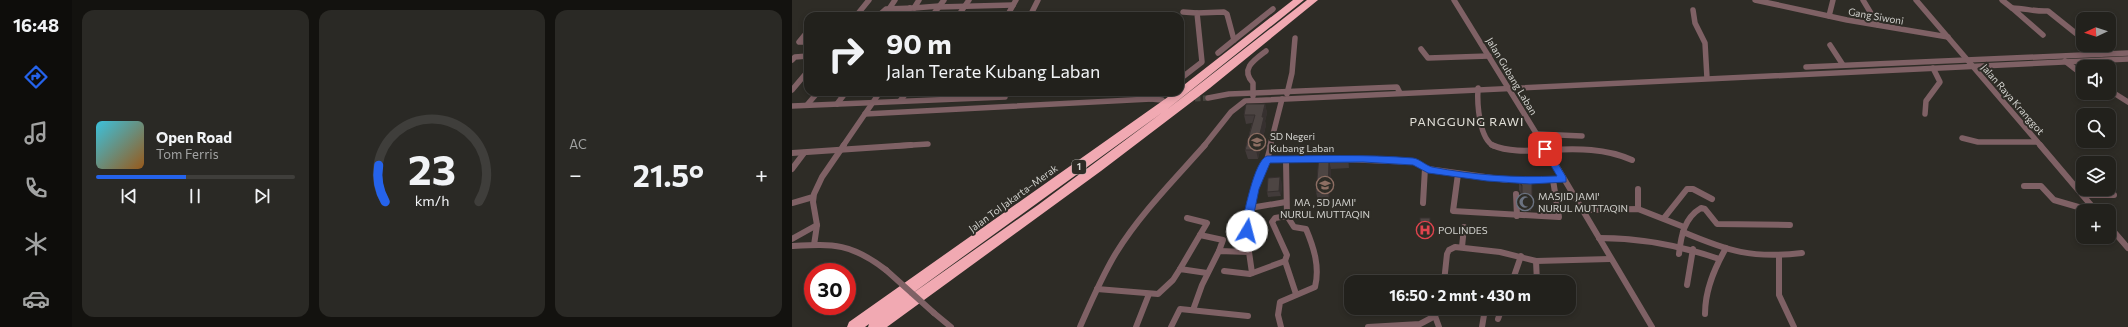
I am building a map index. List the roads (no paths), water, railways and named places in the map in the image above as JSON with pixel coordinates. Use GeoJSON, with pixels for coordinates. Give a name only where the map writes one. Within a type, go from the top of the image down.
{"type":"FeatureCollection","features":[{"type":"Feature","properties":{"kind":"highway","name":"Jalan Tol Jakarta–Merak"},"geometry":{"type":"LineString","coordinates":[[1184,90],[1299,0]]}},
{"type":"Feature","properties":{"kind":"highway","name":"1"},"geometry":{"type":"LineString","coordinates":[[875,327],[1087,176],[1180,106],[1313,0]]}},
{"type":"Feature","properties":{"kind":"highway","name":"Jalan Tol Jakarta–Merak"},"geometry":{"type":"LineString","coordinates":[[854,327],[1177,96]]}},
{"type":"Feature","properties":{"kind":"street"},"geometry":{"type":"LineString","coordinates":[[859,12],[869,0]]}},
{"type":"Feature","properties":{"kind":"street"},"geometry":{"type":"LineString","coordinates":[[888,9],[895,0]]}},
{"type":"Feature","properties":{"kind":"street"},"geometry":{"type":"LineString","coordinates":[[908,12],[919,0]]}},
{"type":"Feature","properties":{"kind":"street"},"geometry":{"type":"LineString","coordinates":[[935,12],[944,0]]}},
{"type":"Feature","properties":{"kind":"street"},"geometry":{"type":"LineString","coordinates":[[960,12],[969,0]]}},
{"type":"Feature","properties":{"kind":"street"},"geometry":{"type":"LineString","coordinates":[[1032,12],[1038,0]]}},
{"type":"Feature","properties":{"kind":"street","name":"Jalan Gubang Laban"},"geometry":{"type":"LineString","coordinates":[[1454,0],[1509,87],[1563,179],[1584,210],[1610,259],[1652,327]]}},
{"type":"Feature","properties":{"kind":"street","name":"Gang Siwoni"},"geometry":{"type":"LineString","coordinates":[[1755,0],[1829,16],[1948,37]]}},
{"type":"Feature","properties":{"kind":"street"},"geometry":{"type":"LineString","coordinates":[[1829,16],[1833,0]]}},
{"type":"Feature","properties":{"kind":"street"},"geometry":{"type":"LineString","coordinates":[[1864,0],[1878,25]]}},
{"type":"Feature","properties":{"kind":"street","name":"Jalan Raya Kranggot"},"geometry":{"type":"LineString","coordinates":[[1916,0],[2076,187]]}},
{"type":"Feature","properties":{"kind":"street"},"geometry":{"type":"LineString","coordinates":[[2002,0],[2043,35]]}},
{"type":"Feature","properties":{"kind":"street"},"geometry":{"type":"LineString","coordinates":[[882,12],[888,9],[964,6],[1014,2]]}},
{"type":"Feature","properties":{"kind":"street"},"geometry":{"type":"LineString","coordinates":[[1009,12],[1014,2]]}},
{"type":"Feature","properties":{"kind":"street"},"geometry":{"type":"LineString","coordinates":[[2012,8],[2026,8],[2036,12],[2048,11],[2076,33]]}},
{"type":"Feature","properties":{"kind":"street"},"geometry":{"type":"LineString","coordinates":[[1218,53],[1274,9]]}},
{"type":"Feature","properties":{"kind":"street"},"geometry":{"type":"LineString","coordinates":[[1693,10],[1695,23],[1704,43],[1707,78]]}},
{"type":"Feature","properties":{"kind":"street"},"geometry":{"type":"LineString","coordinates":[[1184,12],[1225,12],[1234,40]]}},
{"type":"Feature","properties":{"kind":"street"},"geometry":{"type":"LineString","coordinates":[[1184,77],[1202,62],[1198,35],[1197,13]]}},
{"type":"Feature","properties":{"kind":"street"},"geometry":{"type":"LineString","coordinates":[[798,42],[804,35]]}},
{"type":"Feature","properties":{"kind":"street"},"geometry":{"type":"LineString","coordinates":[[1252,273],[1249,262],[1250,241],[1246,228],[1254,189],[1267,160],[1286,96],[1292,72],[1295,38]]}},
{"type":"Feature","properties":{"kind":"street"},"geometry":{"type":"LineString","coordinates":[[792,43],[804,42]]}},
{"type":"Feature","properties":{"kind":"street"},"geometry":{"type":"LineString","coordinates":[[1830,45],[1843,65]]}},
{"type":"Feature","properties":{"kind":"street"},"geometry":{"type":"LineString","coordinates":[[1421,49],[1428,58],[1489,56]]}},
{"type":"Feature","properties":{"kind":"street"},"geometry":{"type":"LineString","coordinates":[[1253,96],[1253,83],[1248,77],[1247,73],[1255,60],[1266,51]]}},
{"type":"Feature","properties":{"kind":"street"},"geometry":{"type":"LineString","coordinates":[[2098,52],[2103,56]]}},
{"type":"Feature","properties":{"kind":"street"},"geometry":{"type":"LineString","coordinates":[[1806,67],[1843,65],[1933,68],[1968,62],[2065,61],[2128,53]]}},
{"type":"Feature","properties":{"kind":"street"},"geometry":{"type":"LineString","coordinates":[[1208,98],[1221,95],[1286,96],[1400,93],[1707,78],[1877,66],[2103,56],[2128,59]]}},
{"type":"Feature","properties":{"kind":"street"},"geometry":{"type":"LineString","coordinates":[[793,58],[804,57]]}},
{"type":"Feature","properties":{"kind":"street"},"geometry":{"type":"LineString","coordinates":[[2065,61],[2076,70]]}},
{"type":"Feature","properties":{"kind":"street"},"geometry":{"type":"LineString","coordinates":[[1924,114],[1927,98],[1939,88],[1941,83],[1940,78],[1933,68]]}},
{"type":"Feature","properties":{"kind":"street"},"geometry":{"type":"LineString","coordinates":[[792,90],[804,76]]}},
{"type":"Feature","properties":{"kind":"street"},"geometry":{"type":"LineString","coordinates":[[1478,88],[1476,108],[1484,136],[1489,144],[1504,150],[1545,149],[1606,151],[1632,160]]}},
{"type":"Feature","properties":{"kind":"street"},"geometry":{"type":"LineString","coordinates":[[2116,94],[2128,102]]}},
{"type":"Feature","properties":{"kind":"street"},"geometry":{"type":"LineString","coordinates":[[807,106],[815,96]]}},
{"type":"Feature","properties":{"kind":"street"},"geometry":{"type":"LineString","coordinates":[[837,104],[843,96]]}},
{"type":"Feature","properties":{"kind":"street"},"geometry":{"type":"LineString","coordinates":[[814,245],[817,225],[813,197],[822,177],[877,96]]}},
{"type":"Feature","properties":{"kind":"street"},"geometry":{"type":"LineString","coordinates":[[900,101],[904,96]]}},
{"type":"Feature","properties":{"kind":"street"},"geometry":{"type":"LineString","coordinates":[[792,106],[960,98],[974,96]]}},
{"type":"Feature","properties":{"kind":"street"},"geometry":{"type":"LineString","coordinates":[[1000,96],[1005,97]]}},
{"type":"Feature","properties":{"kind":"street"},"geometry":{"type":"LineString","coordinates":[[1151,99],[1156,96]]}},
{"type":"Feature","properties":{"kind":"street"},"geometry":{"type":"LineString","coordinates":[[1080,327],[1097,289],[1117,252],[1149,210],[1214,135],[1237,105],[1253,96]]}},
{"type":"Feature","properties":{"kind":"street"},"geometry":{"type":"LineString","coordinates":[[864,116],[1151,99],[1162,100]]}},
{"type":"Feature","properties":{"kind":"street"},"geometry":{"type":"LineString","coordinates":[[1536,134],[1582,136]]}},
{"type":"Feature","properties":{"kind":"street"},"geometry":{"type":"LineString","coordinates":[[1962,138],[1978,142],[2037,142]]}},
{"type":"Feature","properties":{"kind":"street"},"geometry":{"type":"LineString","coordinates":[[792,153],[928,144]]}},
{"type":"Feature","properties":{"kind":"street"},"geometry":{"type":"LineString","coordinates":[[792,169],[804,153]]}},
{"type":"Feature","properties":{"kind":"street"},"geometry":{"type":"LineString","coordinates":[[1267,160],[1363,159],[1415,162],[1426,169],[1507,180],[1563,179]]}},
{"type":"Feature","properties":{"kind":"street"},"geometry":{"type":"LineString","coordinates":[[1281,327],[1278,315],[1280,302],[1316,286],[1316,254],[1306,229],[1294,227],[1287,216],[1286,160]]}},
{"type":"Feature","properties":{"kind":"street"},"geometry":{"type":"LineString","coordinates":[[1423,203],[1426,169]]}},
{"type":"Feature","properties":{"kind":"street"},"geometry":{"type":"LineString","coordinates":[[1458,174],[1453,211],[1517,216],[1560,217],[1553,180]]}},
{"type":"Feature","properties":{"kind":"street"},"geometry":{"type":"LineString","coordinates":[[2024,186],[2041,186],[2054,200],[2076,206]]}},
{"type":"Feature","properties":{"kind":"street"},"geometry":{"type":"LineString","coordinates":[[1664,218],[1687,189],[1693,189],[1712,199]]}},
{"type":"Feature","properties":{"kind":"street"},"geometry":{"type":"LineString","coordinates":[[1638,190],[1638,209]]}},
{"type":"Feature","properties":{"kind":"street"},"geometry":{"type":"LineString","coordinates":[[1516,194],[1517,216]]}},
{"type":"Feature","properties":{"kind":"street","name":"Jalan Raya Kranggot"},"geometry":{"type":"LineString","coordinates":[[2084,196],[2090,204]]}},
{"type":"Feature","properties":{"kind":"street"},"geometry":{"type":"LineString","coordinates":[[792,203],[813,197]]}},
{"type":"Feature","properties":{"kind":"street"},"geometry":{"type":"LineString","coordinates":[[1250,208],[1286,202]]}},
{"type":"Feature","properties":{"kind":"street"},"geometry":{"type":"LineString","coordinates":[[1679,254],[1684,230],[1693,213],[1701,208],[1705,209],[1717,224],[1790,225]]}},
{"type":"Feature","properties":{"kind":"street"},"geometry":{"type":"LineString","coordinates":[[1584,210],[1638,209],[1664,218],[1684,230],[1726,248],[1752,255],[1779,256],[1802,253]]}},
{"type":"Feature","properties":{"kind":"street"},"geometry":{"type":"LineString","coordinates":[[1287,216],[1275,218],[1272,222],[1287,255],[1285,261],[1296,294]]}},
{"type":"Feature","properties":{"kind":"street"},"geometry":{"type":"LineString","coordinates":[[1097,289],[1149,294],[1162,292],[1168,283],[1175,278],[1207,222],[1187,218]]}},
{"type":"Feature","properties":{"kind":"street"},"geometry":{"type":"LineString","coordinates":[[792,239],[817,225]]}},
{"type":"Feature","properties":{"kind":"street"},"geometry":{"type":"LineString","coordinates":[[1462,247],[1464,227]]}},
{"type":"Feature","properties":{"kind":"street"},"geometry":{"type":"LineString","coordinates":[[2116,234],[2128,248]]}},
{"type":"Feature","properties":{"kind":"street"},"geometry":{"type":"LineString","coordinates":[[1193,310],[1207,273],[1223,240],[1200,235]]}},
{"type":"Feature","properties":{"kind":"street"},"geometry":{"type":"LineString","coordinates":[[1599,238],[1638,238],[1680,245],[1720,259]]}},
{"type":"Feature","properties":{"kind":"street"},"geometry":{"type":"LineString","coordinates":[[792,246],[831,244],[852,248],[869,256],[951,327]]}},
{"type":"Feature","properties":{"kind":"street"},"geometry":{"type":"LineString","coordinates":[[1445,275],[1449,250],[1462,247],[1521,256],[1536,260],[1610,259]]}},
{"type":"Feature","properties":{"kind":"street"},"geometry":{"type":"LineString","coordinates":[[1705,314],[1707,297],[1720,259],[1726,248]]}},
{"type":"Feature","properties":{"kind":"street"},"geometry":{"type":"LineString","coordinates":[[1687,285],[1693,249]]}},
{"type":"Feature","properties":{"kind":"street"},"geometry":{"type":"LineString","coordinates":[[1219,251],[1249,252]]}},
{"type":"Feature","properties":{"kind":"street"},"geometry":{"type":"LineString","coordinates":[[1514,275],[1521,256]]}},
{"type":"Feature","properties":{"kind":"street"},"geometry":{"type":"LineString","coordinates":[[1779,256],[1779,295],[1794,327]]}},
{"type":"Feature","properties":{"kind":"street"},"geometry":{"type":"LineString","coordinates":[[1536,260],[1537,275]]}},
{"type":"Feature","properties":{"kind":"street"},"geometry":{"type":"LineString","coordinates":[[1224,271],[1252,273],[1285,261]]}},
{"type":"Feature","properties":{"kind":"street"},"geometry":{"type":"LineString","coordinates":[[1180,269],[1207,273]]}},
{"type":"Feature","properties":{"kind":"street"},"geometry":{"type":"LineString","coordinates":[[1136,327],[1149,294]]}},
{"type":"Feature","properties":{"kind":"street"},"geometry":{"type":"LineString","coordinates":[[1171,327],[1178,310],[1193,310],[1248,316]]}},
{"type":"Feature","properties":{"kind":"street"},"geometry":{"type":"LineString","coordinates":[[1368,327],[1420,324],[1432,315]]}},
{"type":"Feature","properties":{"kind":"street"},"geometry":{"type":"LineString","coordinates":[[1437,315],[1439,327]]}},
{"type":"Feature","properties":{"kind":"street"},"geometry":{"type":"LineString","coordinates":[[1482,327],[1484,315]]}},
{"type":"Feature","properties":{"kind":"street"},"geometry":{"type":"LineString","coordinates":[[1498,320],[1500,315]]}},
{"type":"Feature","properties":{"kind":"tunnel"},"geometry":{"type":"LineString","coordinates":[[1171,100],[1208,98]]}},
{"type":"Feature","properties":{"kind":"place","name":"SD Negeri Kubang Laban"},"geometry":{"type":"Point","coordinates":[1257,142]}},
{"type":"Feature","properties":{"kind":"place","name":"MA , SD JAMI' NURUL MUTTAQIN"},"geometry":{"type":"Point","coordinates":[1325,185]}},
{"type":"Feature","properties":{"kind":"place","name":"MASJID JAMI' NURUL MUTTAQIN"},"geometry":{"type":"Point","coordinates":[1525,202]}},
{"type":"Feature","properties":{"kind":"place","name":"POLINDES"},"geometry":{"type":"Point","coordinates":[1425,230]}},
{"type":"Feature","properties":{"kind":"district","name":"PANGGUNG RAWI"},"geometry":{"type":"Point","coordinates":[1467,122]}}]}
